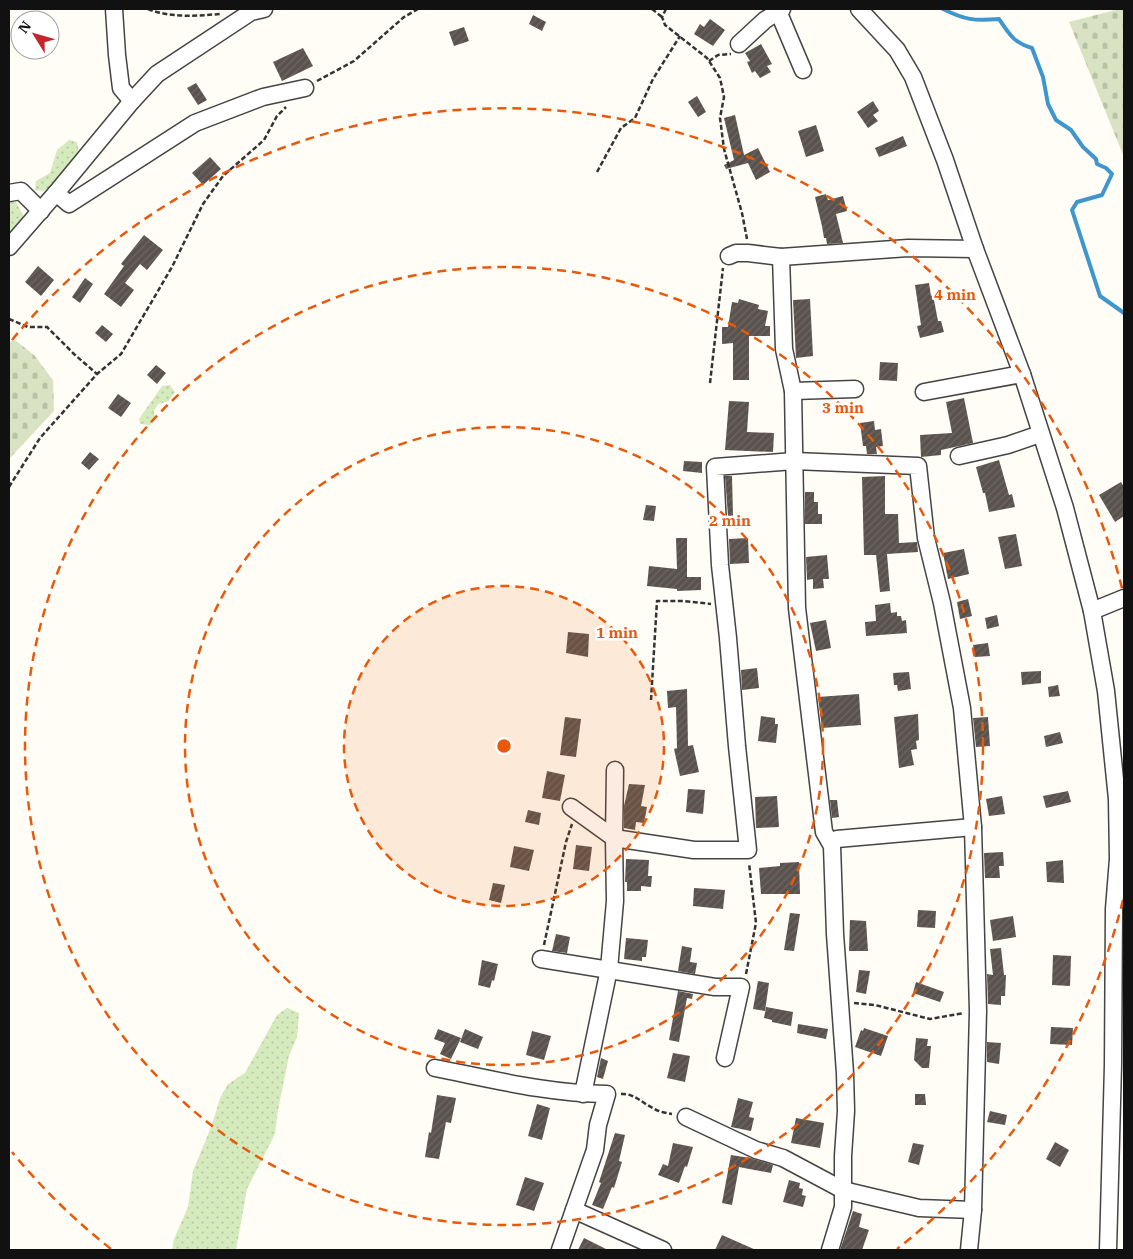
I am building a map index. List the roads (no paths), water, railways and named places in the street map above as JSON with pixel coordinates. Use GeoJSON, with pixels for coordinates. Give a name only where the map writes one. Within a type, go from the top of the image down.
{"type":"FeatureCollection","features":[{"type":"Feature","properties":{"kind":"street"},"geometry":{"type":"LineString","coordinates":[[114,9],[121,88],[132,101]]}},
{"type":"Feature","properties":{"kind":"street"},"geometry":{"type":"LineString","coordinates":[[9,247],[157,74],[251,12],[264,9]]}},
{"type":"Feature","properties":{"kind":"street"},"geometry":{"type":"LineString","coordinates":[[859,9],[897,50],[913,77],[1022,374],[1065,508],[1092,611],[1106,691],[1121,860],[1114,910],[1113,1065],[1108,1250]]}},
{"type":"Feature","properties":{"kind":"street"},"geometry":{"type":"LineString","coordinates":[[740,44],[765,20],[780,10],[803,70]]}},
{"type":"Feature","properties":{"kind":"street"},"geometry":{"type":"LineString","coordinates":[[56,193],[69,204],[195,123],[263,97],[306,88]]}},
{"type":"Feature","properties":{"kind":"street"},"geometry":{"type":"LineString","coordinates":[[9,193],[21,191],[41,211]]}},
{"type":"Feature","properties":{"kind":"street"},"geometry":{"type":"LineString","coordinates":[[729,256],[736,253],[748,253],[782,257],[908,248],[975,249]]}},
{"type":"Feature","properties":{"kind":"street"},"geometry":{"type":"LineString","coordinates":[[782,257],[784,349],[793,391],[797,608],[824,832],[832,846],[835,934],[846,1102],[843,1207],[830,1250]]}},
{"type":"Feature","properties":{"kind":"street"},"geometry":{"type":"LineString","coordinates":[[924,392],[1022,374]]}},
{"type":"Feature","properties":{"kind":"street"},"geometry":{"type":"LineString","coordinates":[[793,391],[855,389]]}},
{"type":"Feature","properties":{"kind":"street"},"geometry":{"type":"LineString","coordinates":[[959,456],[1040,434]]}},
{"type":"Feature","properties":{"kind":"street"},"geometry":{"type":"LineString","coordinates":[[571,808],[614,838],[694,850],[748,850],[720,565],[716,466],[794,461],[918,466],[926,538],[942,603],[962,708],[973,827],[978,1011],[973,1210],[969,1250]]}},
{"type":"Feature","properties":{"kind":"street"},"geometry":{"type":"LineString","coordinates":[[1092,611],[1124,598]]}},
{"type":"Feature","properties":{"kind":"street"},"geometry":{"type":"LineString","coordinates":[[583,1094],[609,970],[615,901],[614,770]]}},
{"type":"Feature","properties":{"kind":"street"},"geometry":{"type":"LineString","coordinates":[[830,843],[837,839],[973,827]]}},
{"type":"Feature","properties":{"kind":"street"},"geometry":{"type":"LineString","coordinates":[[542,959],[715,987],[742,987],[725,1058]]}},
{"type":"Feature","properties":{"kind":"street"},"geometry":{"type":"LineString","coordinates":[[435,1068],[512,1084],[583,1094],[606,1094],[598,1125],[595,1150],[560,1250]]}},
{"type":"Feature","properties":{"kind":"street"},"geometry":{"type":"LineString","coordinates":[[686,1117],[756,1150],[783,1158],[844,1190],[919,1208],[973,1210]]}},
{"type":"Feature","properties":{"kind":"street"},"geometry":{"type":"LineString","coordinates":[[574,1210],[663,1250]]}},
{"type":"Feature","properties":{"kind":"waterway"},"geometry":{"type":"LineString","coordinates":[[943,9],[970,19],[999,19],[1016,41],[1032,48],[1043,77],[1048,104],[1056,120],[1071,130],[1083,147],[1096,159],[1097,164],[1106,168],[1112,174],[1102,195],[1077,202],[1072,210],[1100,296],[1124,313]]}}]}
